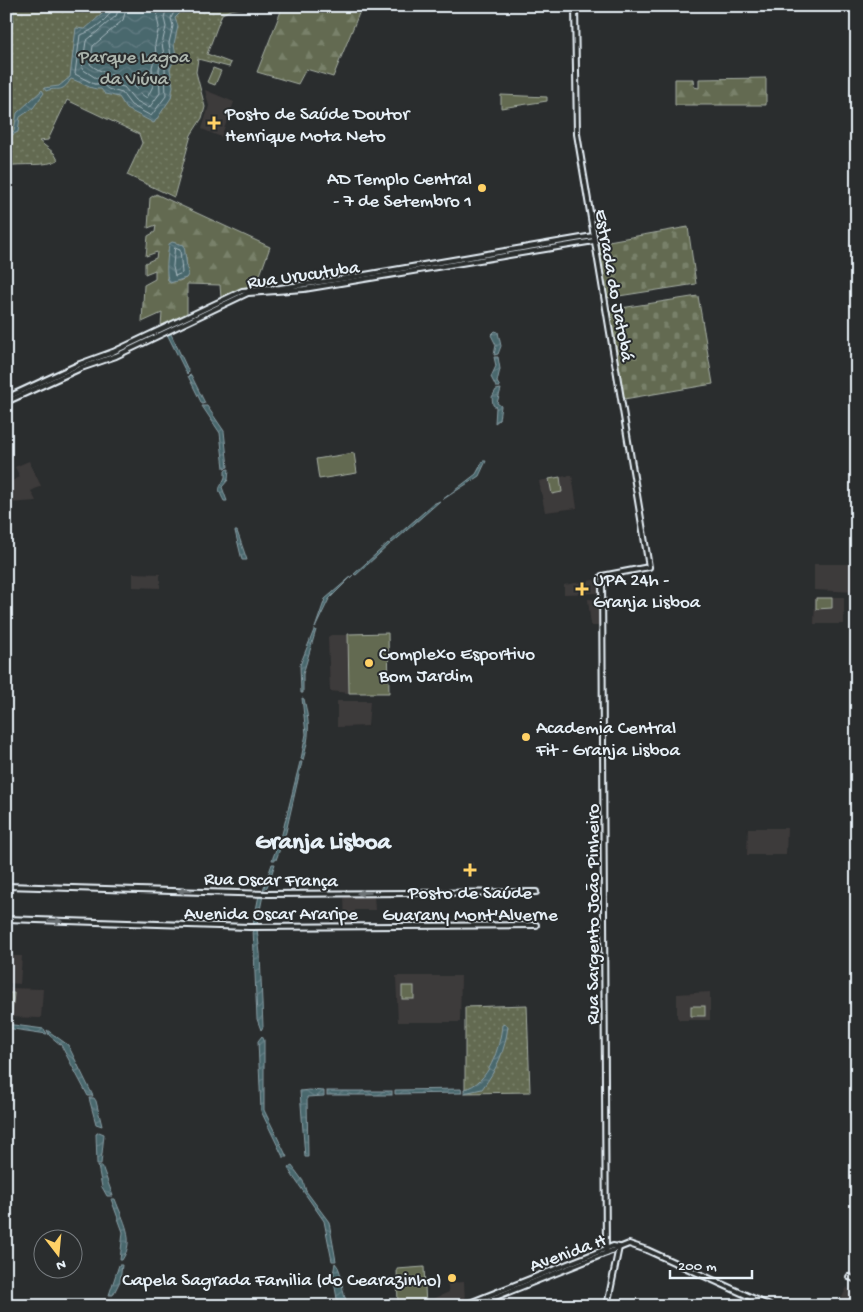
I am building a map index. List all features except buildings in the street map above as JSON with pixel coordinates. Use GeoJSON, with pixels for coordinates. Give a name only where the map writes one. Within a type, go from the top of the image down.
{"type":"FeatureCollection","features":[{"type":"Feature","properties":{"kind":"street","name":"Estrada do Jatobá"},"geometry":{"type":"LineString","coordinates":[[575,6],[577,134],[649,567],[602,576]]}},
{"type":"Feature","properties":{"kind":"street","name":"Rua Urucutuba"},"geometry":{"type":"LineString","coordinates":[[6,398],[80,364],[113,352],[242,291],[280,288],[347,278],[594,238]]}},
{"type":"Feature","properties":{"kind":"street","name":"Rua Urucutuba"},"geometry":{"type":"LineString","coordinates":[[6,402],[81,368],[116,356],[248,293],[308,288],[594,238]]}},
{"type":"Feature","properties":{"kind":"street","name":"Rua Sargento João Pinheiro"},"geometry":{"type":"LineString","coordinates":[[602,576],[606,1251]]}},
{"type":"Feature","properties":{"kind":"street","name":"Rua Oscar França"},"geometry":{"type":"LineString","coordinates":[[6,886],[267,894],[536,892]]}},
{"type":"Feature","properties":{"kind":"street","name":"Avenida Oscar Araripe"},"geometry":{"type":"LineString","coordinates":[[6,919],[251,927],[536,925]]}},
{"type":"Feature","properties":{"kind":"street","name":"Avenida H"},"geometry":{"type":"LineString","coordinates":[[462,1306],[629,1244],[638,1246],[770,1306]]}},
{"type":"Feature","properties":{"kind":"street"},"geometry":{"type":"LineString","coordinates":[[607,1306],[619,1247]]}},
{"type":"Feature","properties":{"kind":"street","name":"Avenida H"},"geometry":{"type":"LineString","coordinates":[[473,1306],[606,1251]]}},
{"type":"Feature","properties":{"kind":"street"},"geometry":{"type":"LineString","coordinates":[[849,1277],[857,1280]]}},
{"type":"Feature","properties":{"kind":"shaded area"},"geometry":{"type":"Polygon","coordinates":[[[205,90],[234,102],[221,137],[202,129],[209,106],[205,90]]]}},
{"type":"Feature","properties":{"kind":"shaded area"},"geometry":{"type":"Polygon","coordinates":[[[29,461],[41,486],[31,491],[36,501],[9,503],[6,484],[20,477],[15,467],[29,461]]]}},
{"type":"Feature","properties":{"kind":"shaded area"},"geometry":{"type":"Polygon","coordinates":[[[572,475],[577,508],[545,512],[539,481],[572,475]]]}},
{"type":"Feature","properties":{"kind":"shaded area"},"geometry":{"type":"Polygon","coordinates":[[[814,564],[857,564],[857,592],[814,590],[814,564]]]}},
{"type":"Feature","properties":{"kind":"shaded area"},"geometry":{"type":"Polygon","coordinates":[[[133,573],[160,574],[160,588],[133,587],[133,573]]]}},
{"type":"Feature","properties":{"kind":"shaded area","name":"UPA 24h - Granja Lisboa"},"geometry":{"type":"Polygon","coordinates":[[[599,579],[599,593],[564,594],[564,585],[599,579]]]}},
{"type":"Feature","properties":{"kind":"shaded area"},"geometry":{"type":"Polygon","coordinates":[[[815,597],[844,597],[844,624],[814,624],[815,597]]]}},
{"type":"Feature","properties":{"kind":"shaded area"},"geometry":{"type":"Polygon","coordinates":[[[588,599],[600,600],[601,626],[591,626],[588,599]]]}},
{"type":"Feature","properties":{"kind":"shaded area"},"geometry":{"type":"Polygon","coordinates":[[[331,635],[348,635],[349,693],[330,691],[328,637],[331,635]]]}},
{"type":"Feature","properties":{"kind":"shaded area"},"geometry":{"type":"Polygon","coordinates":[[[337,701],[370,701],[368,726],[337,727],[337,701]]]}},
{"type":"Feature","properties":{"kind":"shaded area"},"geometry":{"type":"Polygon","coordinates":[[[748,828],[787,828],[786,855],[747,855],[748,828]]]}},
{"type":"Feature","properties":{"kind":"shaded area","name":"Posto de Saúde Guarany Mont'Alverne"},"geometry":{"type":"Polygon","coordinates":[[[467,862],[473,862],[474,876],[466,876],[467,862]]]}},
{"type":"Feature","properties":{"kind":"shaded area"},"geometry":{"type":"Polygon","coordinates":[[[344,895],[374,895],[375,910],[355,910],[354,924],[345,924],[344,895]]]}},
{"type":"Feature","properties":{"kind":"shaded area"},"geometry":{"type":"Polygon","coordinates":[[[10,956],[22,956],[20,984],[9,983],[10,956]]]}},
{"type":"Feature","properties":{"kind":"shaded area"},"geometry":{"type":"Polygon","coordinates":[[[396,976],[461,976],[460,1022],[398,1022],[396,976]]]}},
{"type":"Feature","properties":{"kind":"shaded area"},"geometry":{"type":"Polygon","coordinates":[[[6,988],[43,989],[41,1018],[6,1017],[6,988]]]}},
{"type":"Feature","properties":{"kind":"shaded area"},"geometry":{"type":"Polygon","coordinates":[[[710,992],[710,1020],[680,1020],[677,1017],[677,994],[710,992]]]}},
{"type":"Feature","properties":{"kind":"shaded area"},"geometry":{"type":"Polygon","coordinates":[[[464,1282],[465,1303],[459,1306],[431,1306],[431,1300],[449,1292],[447,1283],[464,1282]]]}},
{"type":"Feature","properties":{"kind":"shaded area"},"geometry":{"type":"Polygon","coordinates":[[[847,1287],[857,1301],[857,1306],[838,1306],[847,1287]]]}},
{"type":"Feature","properties":{"kind":"green space","name":"Parque Lagoa da Viúva"},"geometry":{"type":"Polygon","coordinates":[[[6,6],[254,6],[230,10],[222,14],[207,54],[231,63],[229,67],[198,59],[196,72],[205,107],[202,118],[191,135],[174,197],[127,175],[142,143],[139,134],[67,100],[48,140],[39,141],[54,153],[58,160],[41,164],[6,166],[6,6]]]}},
{"type":"Feature","properties":{"kind":"green space"},"geometry":{"type":"Polygon","coordinates":[[[283,6],[362,6],[333,77],[306,69],[298,84],[257,72],[283,6]]]}},
{"type":"Feature","properties":{"kind":"green space"},"geometry":{"type":"Polygon","coordinates":[[[213,68],[221,71],[215,85],[207,82],[213,68]]]}},
{"type":"Feature","properties":{"kind":"green space"},"geometry":{"type":"Polygon","coordinates":[[[766,78],[766,105],[675,105],[675,79],[693,79],[694,87],[699,88],[699,79],[766,78]]]}},
{"type":"Feature","properties":{"kind":"green space"},"geometry":{"type":"Polygon","coordinates":[[[501,95],[547,97],[547,101],[501,108],[501,95]]]}},
{"type":"Feature","properties":{"kind":"green space"},"geometry":{"type":"Polygon","coordinates":[[[156,194],[270,247],[256,286],[245,287],[221,298],[220,285],[187,284],[187,314],[161,326],[162,313],[142,322],[144,285],[155,279],[155,270],[145,274],[145,263],[156,258],[157,252],[146,256],[148,236],[155,232],[156,225],[148,228],[150,198],[156,194]],[[169,248],[167,279],[179,281],[186,278],[186,257],[169,248]]]}},
{"type":"Feature","properties":{"kind":"green space"},"geometry":{"type":"Polygon","coordinates":[[[688,227],[696,284],[606,298],[597,243],[688,227]]]}},
{"type":"Feature","properties":{"kind":"green space"},"geometry":{"type":"Polygon","coordinates":[[[698,296],[713,384],[624,399],[608,310],[698,296]]]}},
{"type":"Feature","properties":{"kind":"green space"},"geometry":{"type":"Polygon","coordinates":[[[354,453],[357,473],[319,479],[316,459],[354,453]]]}},
{"type":"Feature","properties":{"kind":"green space"},"geometry":{"type":"Polygon","coordinates":[[[560,477],[562,492],[552,494],[549,479],[560,477]]]}},
{"type":"Feature","properties":{"kind":"green space"},"geometry":{"type":"Polygon","coordinates":[[[816,598],[832,598],[832,608],[816,609],[816,598]]]}},
{"type":"Feature","properties":{"kind":"green space","name":"Complexo Esportivo Bom Jardim"},"geometry":{"type":"Polygon","coordinates":[[[388,633],[389,693],[349,693],[348,634],[388,633]]]}},
{"type":"Feature","properties":{"kind":"green space"},"geometry":{"type":"Polygon","coordinates":[[[402,986],[414,986],[414,999],[402,999],[402,986]]]}},
{"type":"Feature","properties":{"kind":"green space"},"geometry":{"type":"Polygon","coordinates":[[[6,993],[14,993],[12,1014],[6,1013],[6,993]]]}},
{"type":"Feature","properties":{"kind":"green space"},"geometry":{"type":"Polygon","coordinates":[[[527,1005],[530,1092],[465,1093],[465,1007],[527,1005]]]}},
{"type":"Feature","properties":{"kind":"green space"},"geometry":{"type":"Polygon","coordinates":[[[691,1006],[705,1006],[705,1016],[691,1016],[691,1006]]]}},
{"type":"Feature","properties":{"kind":"green space"},"geometry":{"type":"Polygon","coordinates":[[[424,1267],[426,1306],[398,1306],[397,1269],[424,1267]]]}},
{"type":"Feature","properties":{"kind":"water"},"geometry":{"type":"Polygon","coordinates":[[[9,6],[13,7],[13,14],[6,59],[9,6]]]}},
{"type":"Feature","properties":{"kind":"water"},"geometry":{"type":"Polygon","coordinates":[[[111,6],[178,6],[180,13],[175,18],[178,26],[174,44],[176,56],[170,69],[173,86],[171,98],[154,123],[127,109],[119,97],[105,94],[101,89],[90,87],[71,79],[62,89],[46,91],[44,88],[59,86],[70,77],[76,28],[85,29],[111,6]]]}},
{"type":"Feature","properties":{"kind":"water"},"geometry":{"type":"Polygon","coordinates":[[[42,90],[44,93],[33,108],[20,117],[18,132],[8,137],[6,160],[6,132],[8,135],[14,131],[17,113],[42,90]]]}},
{"type":"Feature","properties":{"kind":"water"},"geometry":{"type":"Polygon","coordinates":[[[172,242],[184,245],[188,275],[186,278],[170,283],[167,275],[167,265],[169,244],[172,242]]]}},
{"type":"Feature","properties":{"kind":"water"},"geometry":{"type":"Polygon","coordinates":[[[495,331],[498,332],[501,346],[498,354],[494,355],[496,345],[491,335],[495,331]]]}},
{"type":"Feature","properties":{"kind":"water"},"geometry":{"type":"Polygon","coordinates":[[[170,332],[189,372],[187,374],[167,334],[170,332]]]}},
{"type":"Feature","properties":{"kind":"water"},"geometry":{"type":"Polygon","coordinates":[[[494,357],[498,357],[500,369],[497,382],[500,387],[496,387],[491,377],[496,366],[494,357]]]}},
{"type":"Feature","properties":{"kind":"water"},"geometry":{"type":"Polygon","coordinates":[[[191,375],[205,403],[202,404],[188,376],[191,375]]]}},
{"type":"Feature","properties":{"kind":"water"},"geometry":{"type":"Polygon","coordinates":[[[501,389],[497,403],[501,406],[499,420],[495,423],[496,407],[493,405],[492,397],[496,390],[501,389]]]}},
{"type":"Feature","properties":{"kind":"water"},"geometry":{"type":"Polygon","coordinates":[[[202,406],[207,406],[224,431],[228,467],[224,468],[220,433],[202,406]]]}},
{"type":"Feature","properties":{"kind":"water"},"geometry":{"type":"Polygon","coordinates":[[[483,461],[486,461],[479,476],[442,500],[476,474],[483,461]]]}},
{"type":"Feature","properties":{"kind":"water"},"geometry":{"type":"Polygon","coordinates":[[[229,469],[228,480],[222,487],[227,501],[224,501],[220,488],[225,477],[225,470],[229,469]]]}},
{"type":"Feature","properties":{"kind":"water"},"geometry":{"type":"Polygon","coordinates":[[[440,501],[392,543],[390,542],[433,504],[440,501]]]}},
{"type":"Feature","properties":{"kind":"water"},"geometry":{"type":"Polygon","coordinates":[[[235,531],[237,531],[247,560],[242,560],[235,531]]]}},
{"type":"Feature","properties":{"kind":"water"},"geometry":{"type":"Polygon","coordinates":[[[388,543],[390,544],[356,575],[354,574],[388,543]]]}},
{"type":"Feature","properties":{"kind":"water"},"geometry":{"type":"Polygon","coordinates":[[[353,575],[329,599],[315,628],[325,599],[353,575]]]}},
{"type":"Feature","properties":{"kind":"water"},"geometry":{"type":"Polygon","coordinates":[[[314,630],[316,630],[303,674],[303,693],[301,693],[300,665],[314,630]]]}},
{"type":"Feature","properties":{"kind":"water"},"geometry":{"type":"Polygon","coordinates":[[[302,698],[304,699],[308,723],[307,743],[303,760],[301,759],[306,734],[302,698]]]}},
{"type":"Feature","properties":{"kind":"water"},"geometry":{"type":"Polygon","coordinates":[[[300,762],[302,762],[286,832],[276,860],[272,860],[282,834],[300,762]]]}},
{"type":"Feature","properties":{"kind":"water"},"geometry":{"type":"Polygon","coordinates":[[[272,864],[275,864],[267,887],[263,890],[272,864]]]}},
{"type":"Feature","properties":{"kind":"water"},"geometry":{"type":"Polygon","coordinates":[[[259,895],[263,895],[257,925],[253,925],[259,895]]]}},
{"type":"Feature","properties":{"kind":"water"},"geometry":{"type":"Polygon","coordinates":[[[253,929],[257,929],[260,953],[263,1027],[261,1030],[257,1019],[253,929]]]}},
{"type":"Feature","properties":{"kind":"water"},"geometry":{"type":"Polygon","coordinates":[[[6,1024],[44,1029],[47,1034],[6,1028],[6,1024]]]}},
{"type":"Feature","properties":{"kind":"water"},"geometry":{"type":"Polygon","coordinates":[[[502,1025],[508,1026],[505,1044],[492,1074],[482,1089],[464,1093],[464,1089],[473,1086],[480,1080],[492,1063],[499,1044],[502,1025]]]}},
{"type":"Feature","properties":{"kind":"water"},"geometry":{"type":"Polygon","coordinates":[[[47,1030],[68,1045],[93,1096],[88,1096],[61,1045],[49,1035],[47,1030]]]}},
{"type":"Feature","properties":{"kind":"water"},"geometry":{"type":"Polygon","coordinates":[[[262,1036],[264,1040],[264,1110],[287,1157],[283,1157],[261,1111],[258,1041],[262,1036]]]}},
{"type":"Feature","properties":{"kind":"water"},"geometry":{"type":"Polygon","coordinates":[[[461,1089],[462,1093],[395,1094],[395,1090],[461,1089]]]}},
{"type":"Feature","properties":{"kind":"water"},"geometry":{"type":"Polygon","coordinates":[[[300,1091],[324,1091],[324,1096],[307,1097],[308,1157],[305,1157],[300,1091]]]}},
{"type":"Feature","properties":{"kind":"water"},"geometry":{"type":"Polygon","coordinates":[[[327,1091],[392,1091],[392,1095],[327,1095],[327,1091]]]}},
{"type":"Feature","properties":{"kind":"water"},"geometry":{"type":"Polygon","coordinates":[[[89,1098],[94,1098],[96,1101],[102,1126],[96,1124],[89,1098]]]}},
{"type":"Feature","properties":{"kind":"water"},"geometry":{"type":"Polygon","coordinates":[[[99,1132],[104,1134],[101,1164],[97,1164],[96,1134],[99,1132]]]}},
{"type":"Feature","properties":{"kind":"water"},"geometry":{"type":"Polygon","coordinates":[[[98,1166],[102,1166],[113,1196],[107,1196],[102,1187],[98,1166]]]}},
{"type":"Feature","properties":{"kind":"water"},"geometry":{"type":"Polygon","coordinates":[[[292,1166],[303,1181],[306,1191],[329,1222],[336,1261],[332,1261],[324,1221],[292,1175],[288,1168],[292,1166]]]}},
{"type":"Feature","properties":{"kind":"water"},"geometry":{"type":"Polygon","coordinates":[[[111,1199],[115,1199],[127,1230],[128,1245],[122,1260],[120,1260],[123,1232],[111,1199]]]}},
{"type":"Feature","properties":{"kind":"water"},"geometry":{"type":"Polygon","coordinates":[[[335,1263],[340,1272],[344,1296],[350,1306],[338,1305],[333,1275],[335,1263]]]}},
{"type":"Feature","properties":{"kind":"water"},"geometry":{"type":"Polygon","coordinates":[[[119,1265],[122,1265],[120,1281],[113,1295],[109,1295],[119,1265]]]}},
{"type":"Feature","properties":{"kind":"place","name":"Posto de Saúde Doutor Henrique Mota Neto"},"geometry":{"type":"Point","coordinates":[214,123]}},
{"type":"Feature","properties":{"kind":"place","name":"AD Templo Central - 7 de Setembro 1"},"geometry":{"type":"Point","coordinates":[482,188]}},
{"type":"Feature","properties":{"kind":"place","name":"UPA 24h - Granja Lisboa"},"geometry":{"type":"Point","coordinates":[582,589]}},
{"type":"Feature","properties":{"kind":"place","name":"Complexo Esportivo Bom Jardim"},"geometry":{"type":"Point","coordinates":[369,663]}},
{"type":"Feature","properties":{"kind":"place","name":"Academia Central Fit - Granja Lisboa"},"geometry":{"type":"Point","coordinates":[526,737]}},
{"type":"Feature","properties":{"kind":"place","name":"Posto de Saúde Guarany Mont'Alverne"},"geometry":{"type":"Point","coordinates":[470,870]}},
{"type":"Feature","properties":{"kind":"place","name":"Capela Sagrada Familia (do Cearazinho)"},"geometry":{"type":"Point","coordinates":[452,1278]}},
{"type":"Feature","properties":{"kind":"district","name":"Granja Lisboa"},"geometry":{"type":"Point","coordinates":[323,840]}}]}
